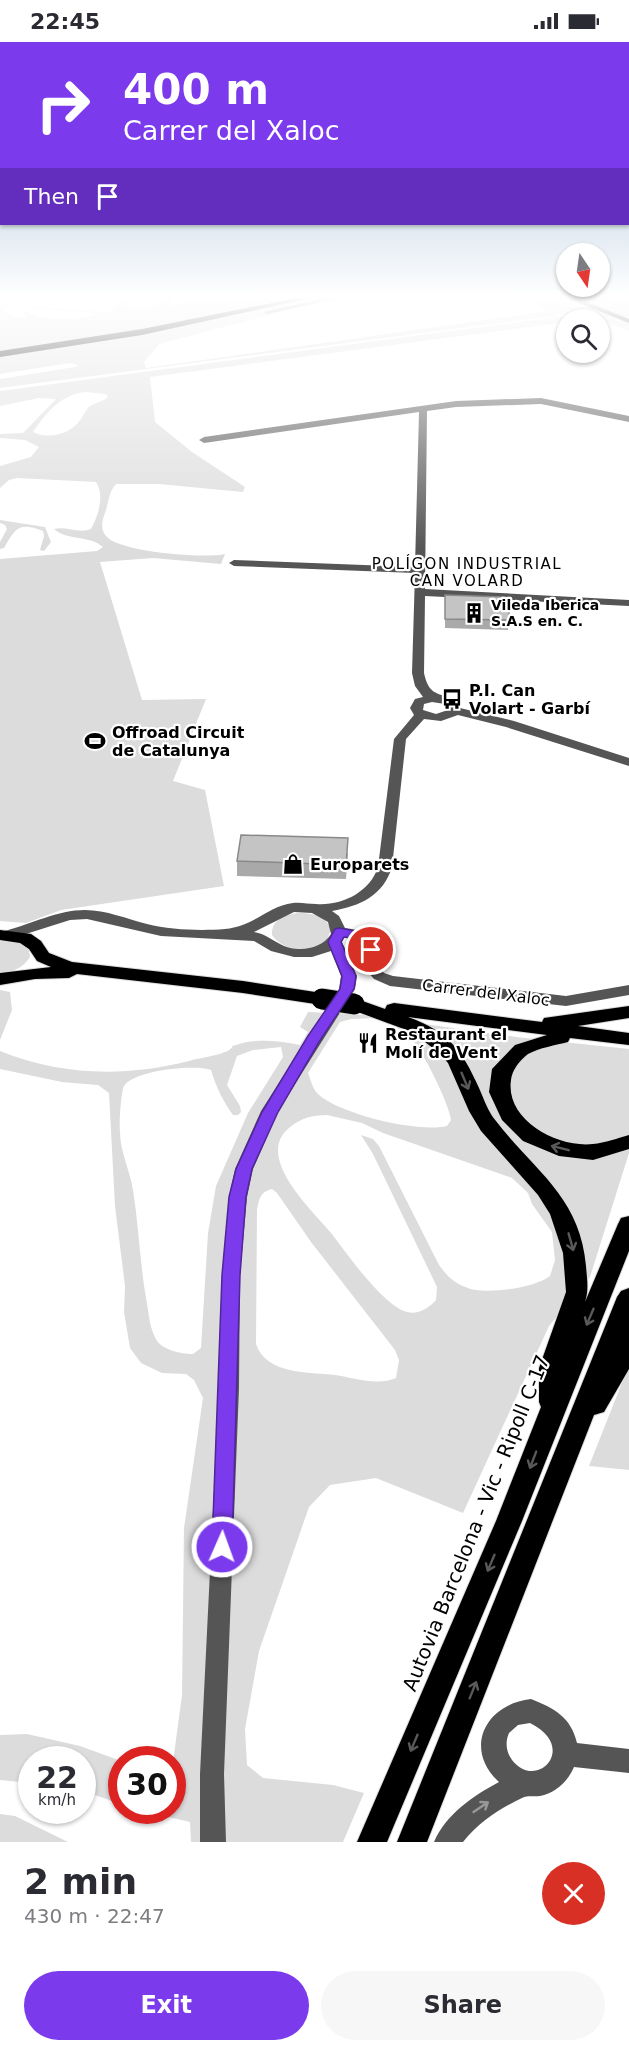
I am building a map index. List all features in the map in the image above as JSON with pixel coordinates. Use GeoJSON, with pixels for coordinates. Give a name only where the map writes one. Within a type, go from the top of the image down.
{"type":"FeatureCollection","features":[{"type":"Feature","properties":{"kind":"highway"},"geometry":{"type":"LineString","coordinates":[[5,934],[25,938],[45,958],[59,964],[98,971],[243,987],[484,1022],[629,1039]]}},
{"type":"Feature","properties":{"kind":"highway"},"geometry":{"type":"LineString","coordinates":[[8,977],[32,965],[36,948]]}},
{"type":"Feature","properties":{"kind":"highway"},"geometry":{"type":"LineString","coordinates":[[8,977],[48,972],[98,971]]}},
{"type":"Feature","properties":{"kind":"highway"},"geometry":{"type":"LineString","coordinates":[[354,1004],[419,1028],[445,1047],[457,1060],[488,1126],[546,1189],[561,1213],[574,1252],[577,1292],[550,1368],[552,1410]]}},
{"type":"Feature","properties":{"kind":"highway"},"geometry":{"type":"LineString","coordinates":[[484,1022],[568,1022],[629,1012]]}},
{"type":"Feature","properties":{"kind":"highway"},"geometry":{"type":"LineString","coordinates":[[584,1035],[547,1039],[523,1048],[512,1056],[505,1064],[498,1082],[502,1104],[514,1125],[542,1143],[562,1149],[600,1152],[629,1142]]}},
{"type":"Feature","properties":{"kind":"highway","name":"Autovia Barcelona - Vic - Ripoll C-17"},"geometry":{"type":"LineString","coordinates":[[372,1842],[509,1521],[629,1224]]}},
{"type":"Feature","properties":{"kind":"highway"},"geometry":{"type":"LineString","coordinates":[[412,1842],[629,1297]]}},
{"type":"Feature","properties":{"kind":"highway"},"geometry":{"type":"LineString","coordinates":[[572,1442],[615,1374],[629,1337]]}},
{"type":"Feature","properties":{"kind":"street"},"geometry":{"type":"LineString","coordinates":[[204,440],[456,404],[541,401],[629,419]]}},
{"type":"Feature","properties":{"kind":"street"},"geometry":{"type":"LineString","coordinates":[[423,410],[418,673],[421,687],[431,698]]}},
{"type":"Feature","properties":{"kind":"street"},"geometry":{"type":"LineString","coordinates":[[234,563],[419,570]]}},
{"type":"Feature","properties":{"kind":"street"},"geometry":{"type":"LineString","coordinates":[[419,592],[629,603]]}},
{"type":"Feature","properties":{"kind":"street"},"geometry":{"type":"LineString","coordinates":[[455,710],[442,717],[422,715],[418,712],[417,705],[431,698],[449,701],[455,710],[500,721],[629,762]]}},
{"type":"Feature","properties":{"kind":"street"},"geometry":{"type":"LineString","coordinates":[[217,935],[256,926],[283,909],[300,907],[317,909],[339,906],[362,897],[376,888],[384,875],[400,739],[411,724],[422,715]]}},
{"type":"Feature","properties":{"kind":"street"},"geometry":{"type":"LineString","coordinates":[[310,953],[324,949],[362,897]]}},
{"type":"Feature","properties":{"kind":"street"},"geometry":{"type":"LineString","coordinates":[[213,1842],[212,1774],[231,1275],[238,1197],[244,1169],[270,1112],[347,989],[349,976],[342,964],[337,932],[329,914],[317,909]]}},
{"type":"Feature","properties":{"kind":"street"},"geometry":{"type":"LineString","coordinates":[[5,934],[48,924],[66,916],[90,915],[145,928],[197,935],[255,937],[266,940],[284,951],[310,953],[342,964]]}},
{"type":"Feature","properties":{"kind":"street"},"geometry":{"type":"LineString","coordinates":[[266,921],[263,927],[266,940]]}},
{"type":"Feature","properties":{"kind":"street"},"geometry":{"type":"LineString","coordinates":[[36,948],[48,924]]}},
{"type":"Feature","properties":{"kind":"street","name":"Carrer del Xaloc"},"geometry":{"type":"LineString","coordinates":[[337,932],[361,936],[368,940],[372,945],[368,963],[379,976],[390,981],[566,1001],[629,990]]}},
{"type":"Feature","properties":{"kind":"street"},"geometry":{"type":"LineString","coordinates":[[531,1711],[542,1714],[553,1721],[566,1742],[567,1754],[564,1766],[557,1775],[548,1781],[536,1784],[524,1783],[503,1769],[495,1752],[495,1734],[500,1724],[508,1716],[531,1711]]}},
{"type":"Feature","properties":{"kind":"street"},"geometry":{"type":"LineString","coordinates":[[567,1754],[629,1761]]}},
{"type":"Feature","properties":{"kind":"street"},"geometry":{"type":"LineString","coordinates":[[447,1842],[478,1807],[524,1783]]}},
{"type":"Feature","properties":{"kind":"shaded area","name":"Offroad Circuit de Catalunya"},"geometry":{"type":"Polygon","coordinates":[[[0,382],[46,382],[0,388],[0,382]]]}},
{"type":"Feature","properties":{"kind":"shaded area","name":"Offroad Circuit de Catalunya"},"geometry":{"type":"Polygon","coordinates":[[[68,382],[151,382],[155,422],[192,452],[245,487],[243,492],[159,484],[116,484],[102,523],[106,536],[114,542],[127,546],[182,555],[225,554],[221,564],[153,558],[100,562],[142,700],[206,699],[173,781],[205,790],[224,886],[61,910],[26,923],[0,921],[0,559],[97,551],[103,547],[92,541],[59,533],[54,529],[82,531],[91,529],[100,500],[96,482],[17,478],[9,480],[0,488],[0,466],[31,457],[39,447],[25,440],[0,438],[0,434],[23,433],[56,399],[39,398],[0,406],[0,391],[68,382]],[[86,392],[69,396],[43,418],[33,432],[50,435],[68,431],[77,424],[90,406],[108,397],[106,394],[86,392]]]}},
{"type":"Feature","properties":{"kind":"shaded area"},"geometry":{"type":"Polygon","coordinates":[[[0,520],[45,527],[51,542],[44,551],[40,550],[43,531],[23,527],[11,536],[4,548],[0,549],[0,542],[7,529],[0,523],[0,520]]]}},
{"type":"Feature","properties":{"kind":"shaded area"},"geometry":{"type":"Polygon","coordinates":[[[312,914],[325,921],[331,929],[327,940],[313,947],[298,949],[290,948],[277,941],[272,935],[276,922],[287,915],[312,914]]]}},
{"type":"Feature","properties":{"kind":"shaded area"},"geometry":{"type":"Polygon","coordinates":[[[0,938],[7,938],[28,946],[30,957],[17,969],[0,973],[0,938]]]}},
{"type":"Feature","properties":{"kind":"shaded area"},"geometry":{"type":"Polygon","coordinates":[[[0,990],[10,992],[12,1010],[0,1040],[0,990]]]}},
{"type":"Feature","properties":{"kind":"shaded area"},"geometry":{"type":"Polygon","coordinates":[[[308,1012],[355,1014],[516,1037],[629,1049],[629,1153],[590,1277],[549,1326],[463,1513],[376,1478],[330,1485],[309,1507],[259,1651],[245,1729],[247,1765],[263,1778],[333,1785],[364,1793],[343,1842],[191,1842],[190,1822],[186,1821],[186,1746],[175,1746],[182,1695],[184,1528],[203,1398],[194,1380],[186,1374],[162,1373],[141,1363],[130,1348],[124,1312],[125,1286],[115,1206],[109,1093],[98,1085],[62,1082],[0,1069],[0,1051],[23,1059],[70,1069],[141,1070],[216,1055],[226,1052],[232,1046],[252,1041],[276,1041],[300,1045],[308,1032],[300,1027],[308,1012]],[[378,1018],[351,1019],[340,1022],[308,1073],[313,1087],[328,1101],[360,1115],[418,1127],[447,1126],[451,1120],[449,1112],[428,1064],[415,1043],[395,1026],[378,1018]],[[281,1047],[253,1050],[237,1056],[227,1085],[240,1106],[241,1112],[238,1115],[233,1115],[226,1104],[211,1070],[179,1068],[152,1072],[130,1080],[124,1086],[121,1101],[120,1139],[133,1190],[150,1322],[159,1343],[167,1349],[193,1354],[201,1348],[208,1233],[216,1186],[248,1113],[283,1057],[281,1047]],[[327,1115],[307,1118],[289,1128],[280,1140],[278,1153],[282,1168],[300,1198],[332,1234],[365,1277],[395,1306],[413,1313],[422,1311],[436,1300],[437,1287],[373,1154],[361,1135],[373,1139],[379,1146],[439,1265],[455,1282],[476,1290],[486,1291],[522,1287],[550,1276],[555,1260],[552,1232],[532,1204],[528,1193],[512,1178],[383,1133],[362,1123],[327,1115]],[[272,1189],[261,1196],[257,1210],[256,1344],[261,1354],[269,1362],[290,1370],[374,1381],[396,1378],[399,1360],[395,1350],[272,1189]]]}},
{"type":"Feature","properties":{"kind":"shaded area"},"geometry":{"type":"Polygon","coordinates":[[[629,1365],[629,1470],[589,1466],[629,1365]]]}},
{"type":"Feature","properties":{"kind":"shaded area"},"geometry":{"type":"Polygon","coordinates":[[[27,1734],[80,1746],[18,1746],[18,1782],[0,1780],[0,1735],[27,1734]]]}},
{"type":"Feature","properties":{"kind":"shaded area"},"geometry":{"type":"Polygon","coordinates":[[[96,1752],[108,1756],[108,1800],[96,1795],[96,1752]]]}},
{"type":"Feature","properties":{"kind":"shaded area"},"geometry":{"type":"Polygon","coordinates":[[[0,1814],[15,1816],[18,1817],[18,1824],[31,1824],[68,1842],[0,1842],[0,1814]]]}},
{"type":"Feature","properties":{"kind":"building"},"geometry":{"type":"Polygon","coordinates":[[[445,595],[503,597],[504,610],[509,610],[509,620],[445,619],[445,595]]]}},
{"type":"Feature","properties":{"kind":"building"},"geometry":{"type":"Polygon","coordinates":[[[241,835],[348,838],[346,865],[237,861],[241,835]]]}},
{"type":"Feature","properties":{"kind":"place","name":"Vileda Iberica S.A.S en. C."},"geometry":{"type":"Point","coordinates":[474,613]}},
{"type":"Feature","properties":{"kind":"place","name":"P.I. Can Volart - Garbí"},"geometry":{"type":"Point","coordinates":[452,699]}},
{"type":"Feature","properties":{"kind":"place","name":"Offroad Circuit de Catalunya"},"geometry":{"type":"Point","coordinates":[95,741]}},
{"type":"Feature","properties":{"kind":"place","name":"Europarets"},"geometry":{"type":"Point","coordinates":[293,864]}},
{"type":"Feature","properties":{"kind":"place","name":"Restaurant el Molí de Vent"},"geometry":{"type":"Point","coordinates":[368,1043]}},
{"type":"Feature","properties":{"kind":"district","name":"POLÍGON INDUSTRIAL CAN VOLARD"},"geometry":{"type":"Point","coordinates":[467,572]}},
{"type":"Feature","properties":{"kind":"route"},"geometry":{"type":"LineString","coordinates":[[222,1547],[231,1275],[238,1197],[244,1169],[270,1112],[347,989],[349,976],[334,942],[339,932],[361,936],[372,945],[371,950]]}}]}
